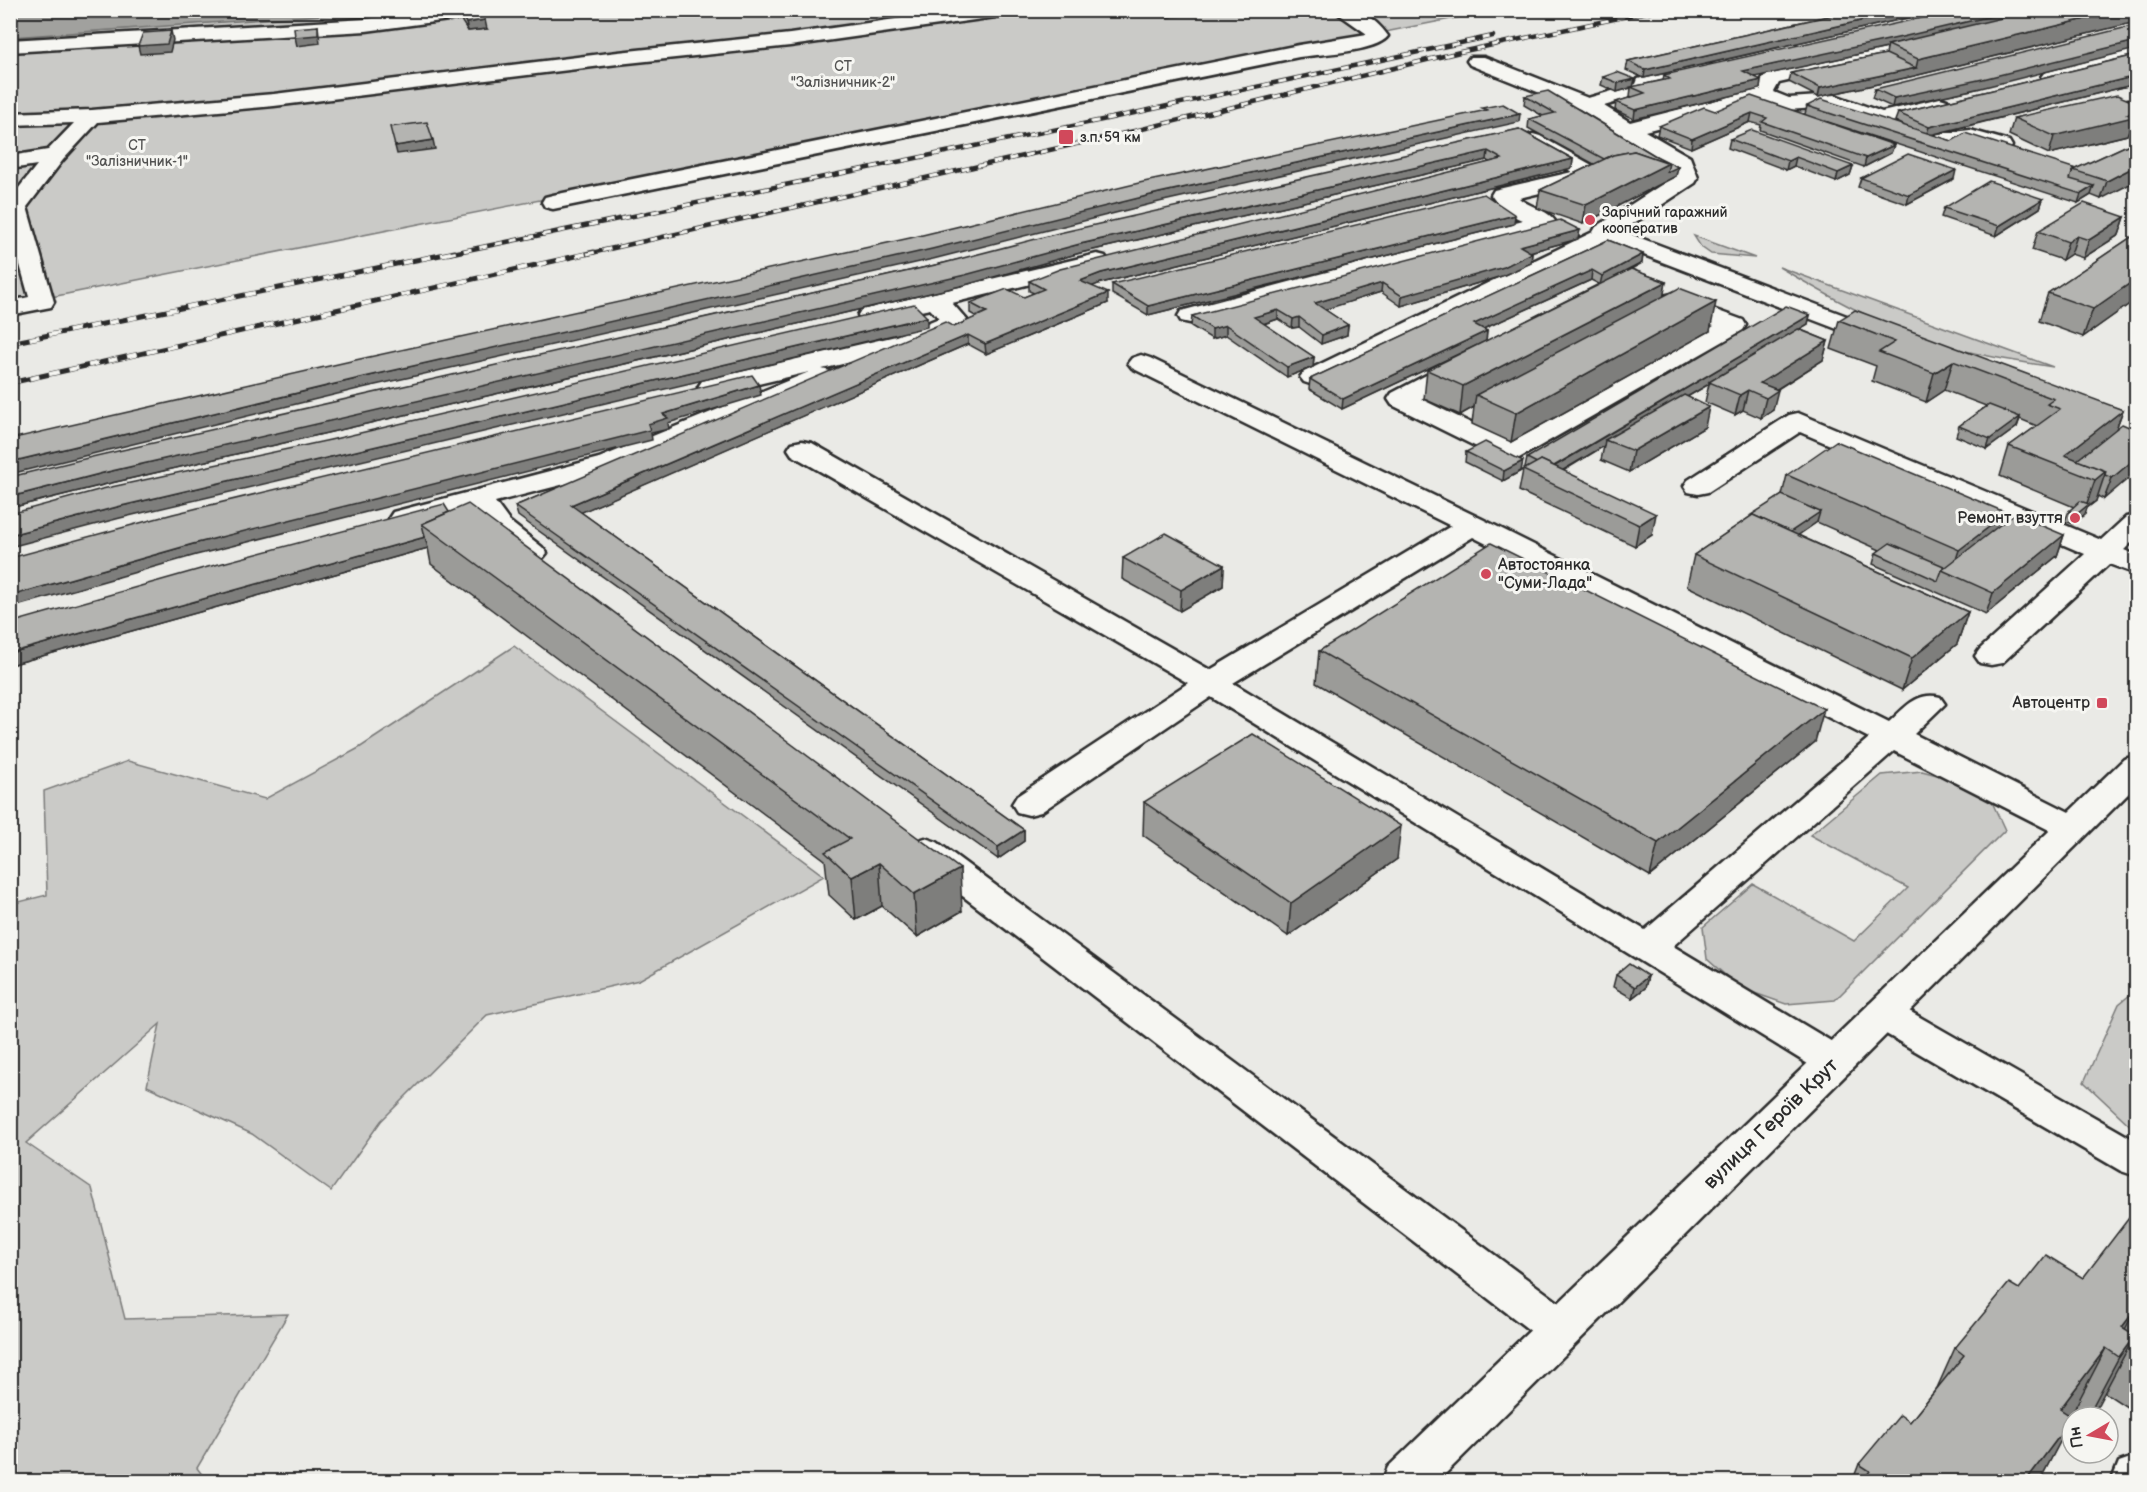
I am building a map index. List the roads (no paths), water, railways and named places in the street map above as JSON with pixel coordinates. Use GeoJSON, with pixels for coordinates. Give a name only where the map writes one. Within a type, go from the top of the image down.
{"type":"FeatureCollection","features":[{"type":"Feature","properties":{"kind":"main road"},"geometry":{"type":"LineString","coordinates":[[10,46],[366,25],[478,10]]}},
{"type":"Feature","properties":{"kind":"main road"},"geometry":{"type":"LineString","coordinates":[[10,119],[92,116],[274,100],[790,40],[1003,10]]}},
{"type":"Feature","properties":{"kind":"main road"},"geometry":{"type":"LineString","coordinates":[[553,202],[1299,51],[1368,41],[1378,36],[1370,26],[1342,10]]}},
{"type":"Feature","properties":{"kind":"main road"},"geometry":{"type":"LineString","coordinates":[[1762,94],[1772,79],[1947,40]]}},
{"type":"Feature","properties":{"kind":"main road"},"geometry":{"type":"LineString","coordinates":[[2036,80],[2136,55]]}},
{"type":"Feature","properties":{"kind":"main road"},"geometry":{"type":"LineString","coordinates":[[1313,377],[1606,233],[1687,178],[1682,162],[1587,105],[1477,61]]}},
{"type":"Feature","properties":{"kind":"main road"},"geometry":{"type":"LineString","coordinates":[[1587,105],[1651,86],[1645,83],[1725,65]]}},
{"type":"Feature","properties":{"kind":"main road"},"geometry":{"type":"LineString","coordinates":[[1628,129],[1762,94],[1786,104],[1835,101],[1870,92]]}},
{"type":"Feature","properties":{"kind":"main road"},"geometry":{"type":"LineString","coordinates":[[1880,119],[1958,100]]}},
{"type":"Feature","properties":{"kind":"main road"},"geometry":{"type":"LineString","coordinates":[[1835,101],[1936,141],[1970,136],[2024,154]]}},
{"type":"Feature","properties":{"kind":"main road"},"geometry":{"type":"LineString","coordinates":[[10,308],[42,302],[16,207],[55,155],[92,116]]}},
{"type":"Feature","properties":{"kind":"main road"},"geometry":{"type":"LineString","coordinates":[[1479,200],[1591,174],[1518,131],[1506,134]]}},
{"type":"Feature","properties":{"kind":"main road"},"geometry":{"type":"LineString","coordinates":[[10,163],[55,155]]}},
{"type":"Feature","properties":{"kind":"main road"},"geometry":{"type":"LineString","coordinates":[[1502,195],[1521,211],[1561,224],[1606,233],[1902,346]]}},
{"type":"Feature","properties":{"kind":"main road"},"geometry":{"type":"LineString","coordinates":[[1190,316],[1561,224]]}},
{"type":"Feature","properties":{"kind":"main road"},"geometry":{"type":"LineString","coordinates":[[842,322],[1122,255]]}},
{"type":"Feature","properties":{"kind":"main road"},"geometry":{"type":"LineString","coordinates":[[1484,354],[1401,399],[1509,452],[1734,326],[1657,296],[1667,256]]}},
{"type":"Feature","properties":{"kind":"main road"},"geometry":{"type":"LineString","coordinates":[[375,526],[609,464],[955,320],[935,300]]}},
{"type":"Feature","properties":{"kind":"main road"},"geometry":{"type":"LineString","coordinates":[[684,393],[903,342]]}},
{"type":"Feature","properties":{"kind":"main road"},"geometry":{"type":"LineString","coordinates":[[1141,363],[1472,525],[2073,828]]}},
{"type":"Feature","properties":{"kind":"main road"},"geometry":{"type":"LineString","coordinates":[[1456,426],[1487,410]]}},
{"type":"Feature","properties":{"kind":"main road"},"geometry":{"type":"LineString","coordinates":[[1698,486],[1798,421],[2136,565]]}},
{"type":"Feature","properties":{"kind":"main road"},"geometry":{"type":"LineString","coordinates":[[802,449],[1210,683],[1834,1062]]}},
{"type":"Feature","properties":{"kind":"main road"},"geometry":{"type":"LineString","coordinates":[[478,498],[499,527],[556,571]]}},
{"type":"Feature","properties":{"kind":"main road"},"geometry":{"type":"LineString","coordinates":[[1991,656],[2136,523]]}},
{"type":"Feature","properties":{"kind":"main road"},"geometry":{"type":"LineString","coordinates":[[1029,804],[1210,683],[1472,525]]}},
{"type":"Feature","properties":{"kind":"main road"},"geometry":{"type":"LineString","coordinates":[[1647,948],[1929,704]]}},
{"type":"Feature","properties":{"kind":"main road","name":"вулиця Героїв Крут"},"geometry":{"type":"LineString","coordinates":[[1405,1482],[2136,767]]}},
{"type":"Feature","properties":{"kind":"main road"},"geometry":{"type":"LineString","coordinates":[[900,831],[1561,1329]]}},
{"type":"Feature","properties":{"kind":"main road"},"geometry":{"type":"LineString","coordinates":[[1883,1014],[2136,1160]]}},
{"type":"Feature","properties":{"kind":"main road"},"geometry":{"type":"LineString","coordinates":[[2133,1482],[2136,1477]]}},
{"type":"Feature","properties":{"kind":"railway"},"geometry":{"type":"LineString","coordinates":[[587,254],[1134,131],[1460,52],[1656,10]]}},
{"type":"Feature","properties":{"kind":"railway"},"geometry":{"type":"LineString","coordinates":[[448,254],[1102,120],[1493,36]]}},
{"type":"Feature","properties":{"kind":"railway"},"geometry":{"type":"LineString","coordinates":[[10,343],[455,252]]}},
{"type":"Feature","properties":{"kind":"railway"},"geometry":{"type":"LineString","coordinates":[[10,383],[594,252]]}},
{"type":"Feature","properties":{"kind":"place","name":"з.п. 59 км"},"geometry":{"type":"Point","coordinates":[1066,137]}},
{"type":"Feature","properties":{"kind":"place","name":"Зарічний гаражний кооператив"},"geometry":{"type":"Point","coordinates":[1590,220]}},
{"type":"Feature","properties":{"kind":"place","name":"Ремонт взуття"},"geometry":{"type":"Point","coordinates":[2075,518]}},
{"type":"Feature","properties":{"kind":"place","name":"Автостоянка \"Суми-Лада\""},"geometry":{"type":"Point","coordinates":[1486,574]}},
{"type":"Feature","properties":{"kind":"place","name":"Автоцентр"},"geometry":{"type":"Point","coordinates":[2102,703]}},
{"type":"Feature","properties":{"kind":"park label","name":"СТ \"Залізничник-2\""},"geometry":{"type":"Point","coordinates":[843,74]}},
{"type":"Feature","properties":{"kind":"park label","name":"СТ \"Залізничник-1\""},"geometry":{"type":"Point","coordinates":[137,154]}}]}
